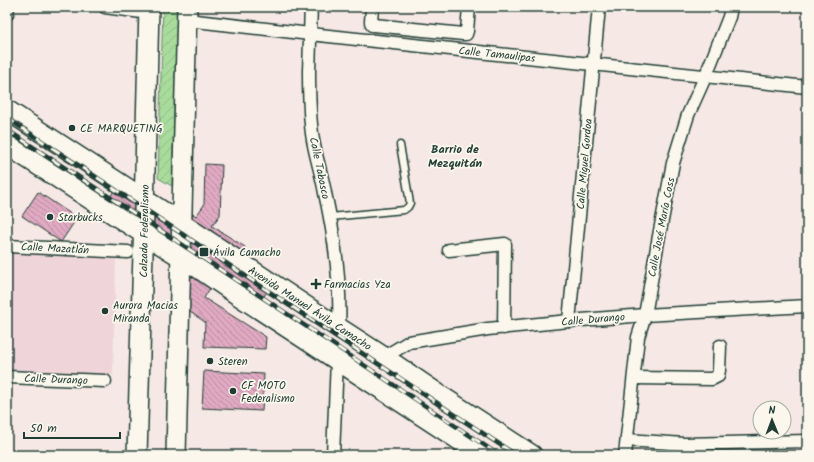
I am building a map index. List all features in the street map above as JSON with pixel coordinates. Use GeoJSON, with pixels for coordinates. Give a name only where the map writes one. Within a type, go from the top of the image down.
{"type":"FeatureCollection","features":[{"type":"Feature","properties":{"kind":"main road","name":"Calzada Federalismo"},"geometry":{"type":"LineString","coordinates":[[137,455],[149,10]]}},
{"type":"Feature","properties":{"kind":"main road"},"geometry":{"type":"LineString","coordinates":[[176,455],[187,14]]}},
{"type":"Feature","properties":{"kind":"main road","name":"Avenida Manuel Ávila Camacho"},"geometry":{"type":"LineString","coordinates":[[7,110],[532,455]]}},
{"type":"Feature","properties":{"kind":"main road"},"geometry":{"type":"LineString","coordinates":[[7,145],[192,264],[482,455]]}},
{"type":"Feature","properties":{"kind":"main road"},"geometry":{"type":"LineString","coordinates":[[388,394],[395,392],[402,387],[406,372]]}},
{"type":"Feature","properties":{"kind":"main road"},"geometry":{"type":"LineString","coordinates":[[426,418],[425,410],[428,403],[434,399],[443,397]]}},
{"type":"Feature","properties":{"kind":"street"},"geometry":{"type":"LineString","coordinates":[[7,14],[8,7]]}},
{"type":"Feature","properties":{"kind":"street"},"geometry":{"type":"LineString","coordinates":[[105,7],[149,10]]}},
{"type":"Feature","properties":{"kind":"street","name":"Calle Tabasco"},"geometry":{"type":"LineString","coordinates":[[311,7],[309,91],[310,119],[313,141],[335,245],[340,299],[339,328]]}},
{"type":"Feature","properties":{"kind":"street"},"geometry":{"type":"LineString","coordinates":[[372,7],[372,25],[466,34],[469,7]]}},
{"type":"Feature","properties":{"kind":"street","name":"Calle Miguel Gordoa"},"geometry":{"type":"LineString","coordinates":[[569,321],[599,7]]}},
{"type":"Feature","properties":{"kind":"street","name":"Calle José María Coss"},"geometry":{"type":"LineString","coordinates":[[625,455],[638,337],[645,315],[673,163],[688,115],[706,76],[729,17],[731,7]]}},
{"type":"Feature","properties":{"kind":"street","name":"Calle Tamaulipas"},"geometry":{"type":"LineString","coordinates":[[187,14],[310,34],[807,87]]}},
{"type":"Feature","properties":{"kind":"street"},"geometry":{"type":"LineString","coordinates":[[450,250],[504,244],[504,328]]}},
{"type":"Feature","properties":{"kind":"street","name":"Calle Mazatlán"},"geometry":{"type":"LineString","coordinates":[[7,246],[128,252]]}},
{"type":"Feature","properties":{"kind":"street","name":"Calle Durango"},"geometry":{"type":"LineString","coordinates":[[384,357],[408,342],[504,328],[645,315],[807,306]]}},
{"type":"Feature","properties":{"kind":"street"},"geometry":{"type":"LineString","coordinates":[[634,378],[712,379],[718,376],[720,346]]}},
{"type":"Feature","properties":{"kind":"street"},"geometry":{"type":"LineString","coordinates":[[333,455],[337,360]]}},
{"type":"Feature","properties":{"kind":"street","name":"Calle Durango"},"geometry":{"type":"LineString","coordinates":[[7,377],[105,381]]}},
{"type":"Feature","properties":{"kind":"street"},"geometry":{"type":"LineString","coordinates":[[627,440],[684,444],[807,441]]}},
{"type":"Feature","properties":{"kind":"lane"},"geometry":{"type":"LineString","coordinates":[[330,217],[404,210],[408,207],[410,203],[400,145]]}},
{"type":"Feature","properties":{"kind":"shaded area"},"geometry":{"type":"Polygon","coordinates":[[[7,253],[116,258],[113,375],[7,372],[7,253]]]}},
{"type":"Feature","properties":{"kind":"green space"},"geometry":{"type":"Polygon","coordinates":[[[163,7],[177,7],[172,186],[158,178],[163,7]]]}},
{"type":"Feature","properties":{"kind":"building","name":"Ávila Camacho"},"geometry":{"type":"Polygon","coordinates":[[[205,164],[222,165],[220,215],[212,226],[245,247],[239,258],[274,281],[255,310],[212,285],[204,298],[266,337],[265,349],[204,347],[205,322],[175,302],[195,271],[103,208],[121,180],[171,212],[177,204],[196,216],[204,205],[205,164]]]}},
{"type":"Feature","properties":{"kind":"building","name":"Starbucks"},"geometry":{"type":"Polygon","coordinates":[[[38,192],[77,218],[61,242],[22,216],[38,192]]]}},
{"type":"Feature","properties":{"kind":"building","name":"CF MOTO Federalismo"},"geometry":{"type":"Polygon","coordinates":[[[204,371],[264,374],[262,411],[202,408],[204,371]]]}},
{"type":"Feature","properties":{"kind":"railway"},"geometry":{"type":"LineString","coordinates":[[7,118],[516,455]]}},
{"type":"Feature","properties":{"kind":"railway"},"geometry":{"type":"LineString","coordinates":[[7,130],[247,287],[499,455]]}},
{"type":"Feature","properties":{"kind":"place","name":"CE MARQUETING"},"geometry":{"type":"Point","coordinates":[72,128]}},
{"type":"Feature","properties":{"kind":"place","name":"Starbucks"},"geometry":{"type":"Point","coordinates":[50,217]}},
{"type":"Feature","properties":{"kind":"place","name":"Ávila Camacho"},"geometry":{"type":"Point","coordinates":[204,252]}},
{"type":"Feature","properties":{"kind":"place","name":"Farmacias Yza"},"geometry":{"type":"Point","coordinates":[316,284]}},
{"type":"Feature","properties":{"kind":"place","name":"Aurora Macias Miranda"},"geometry":{"type":"Point","coordinates":[105,311]}},
{"type":"Feature","properties":{"kind":"place","name":"Steren"},"geometry":{"type":"Point","coordinates":[210,361]}},
{"type":"Feature","properties":{"kind":"place","name":"CF MOTO Federalismo"},"geometry":{"type":"Point","coordinates":[233,391]}},
{"type":"Feature","properties":{"kind":"district","name":"Barrio de Mezquitán"},"geometry":{"type":"Point","coordinates":[455,156]}}]}
